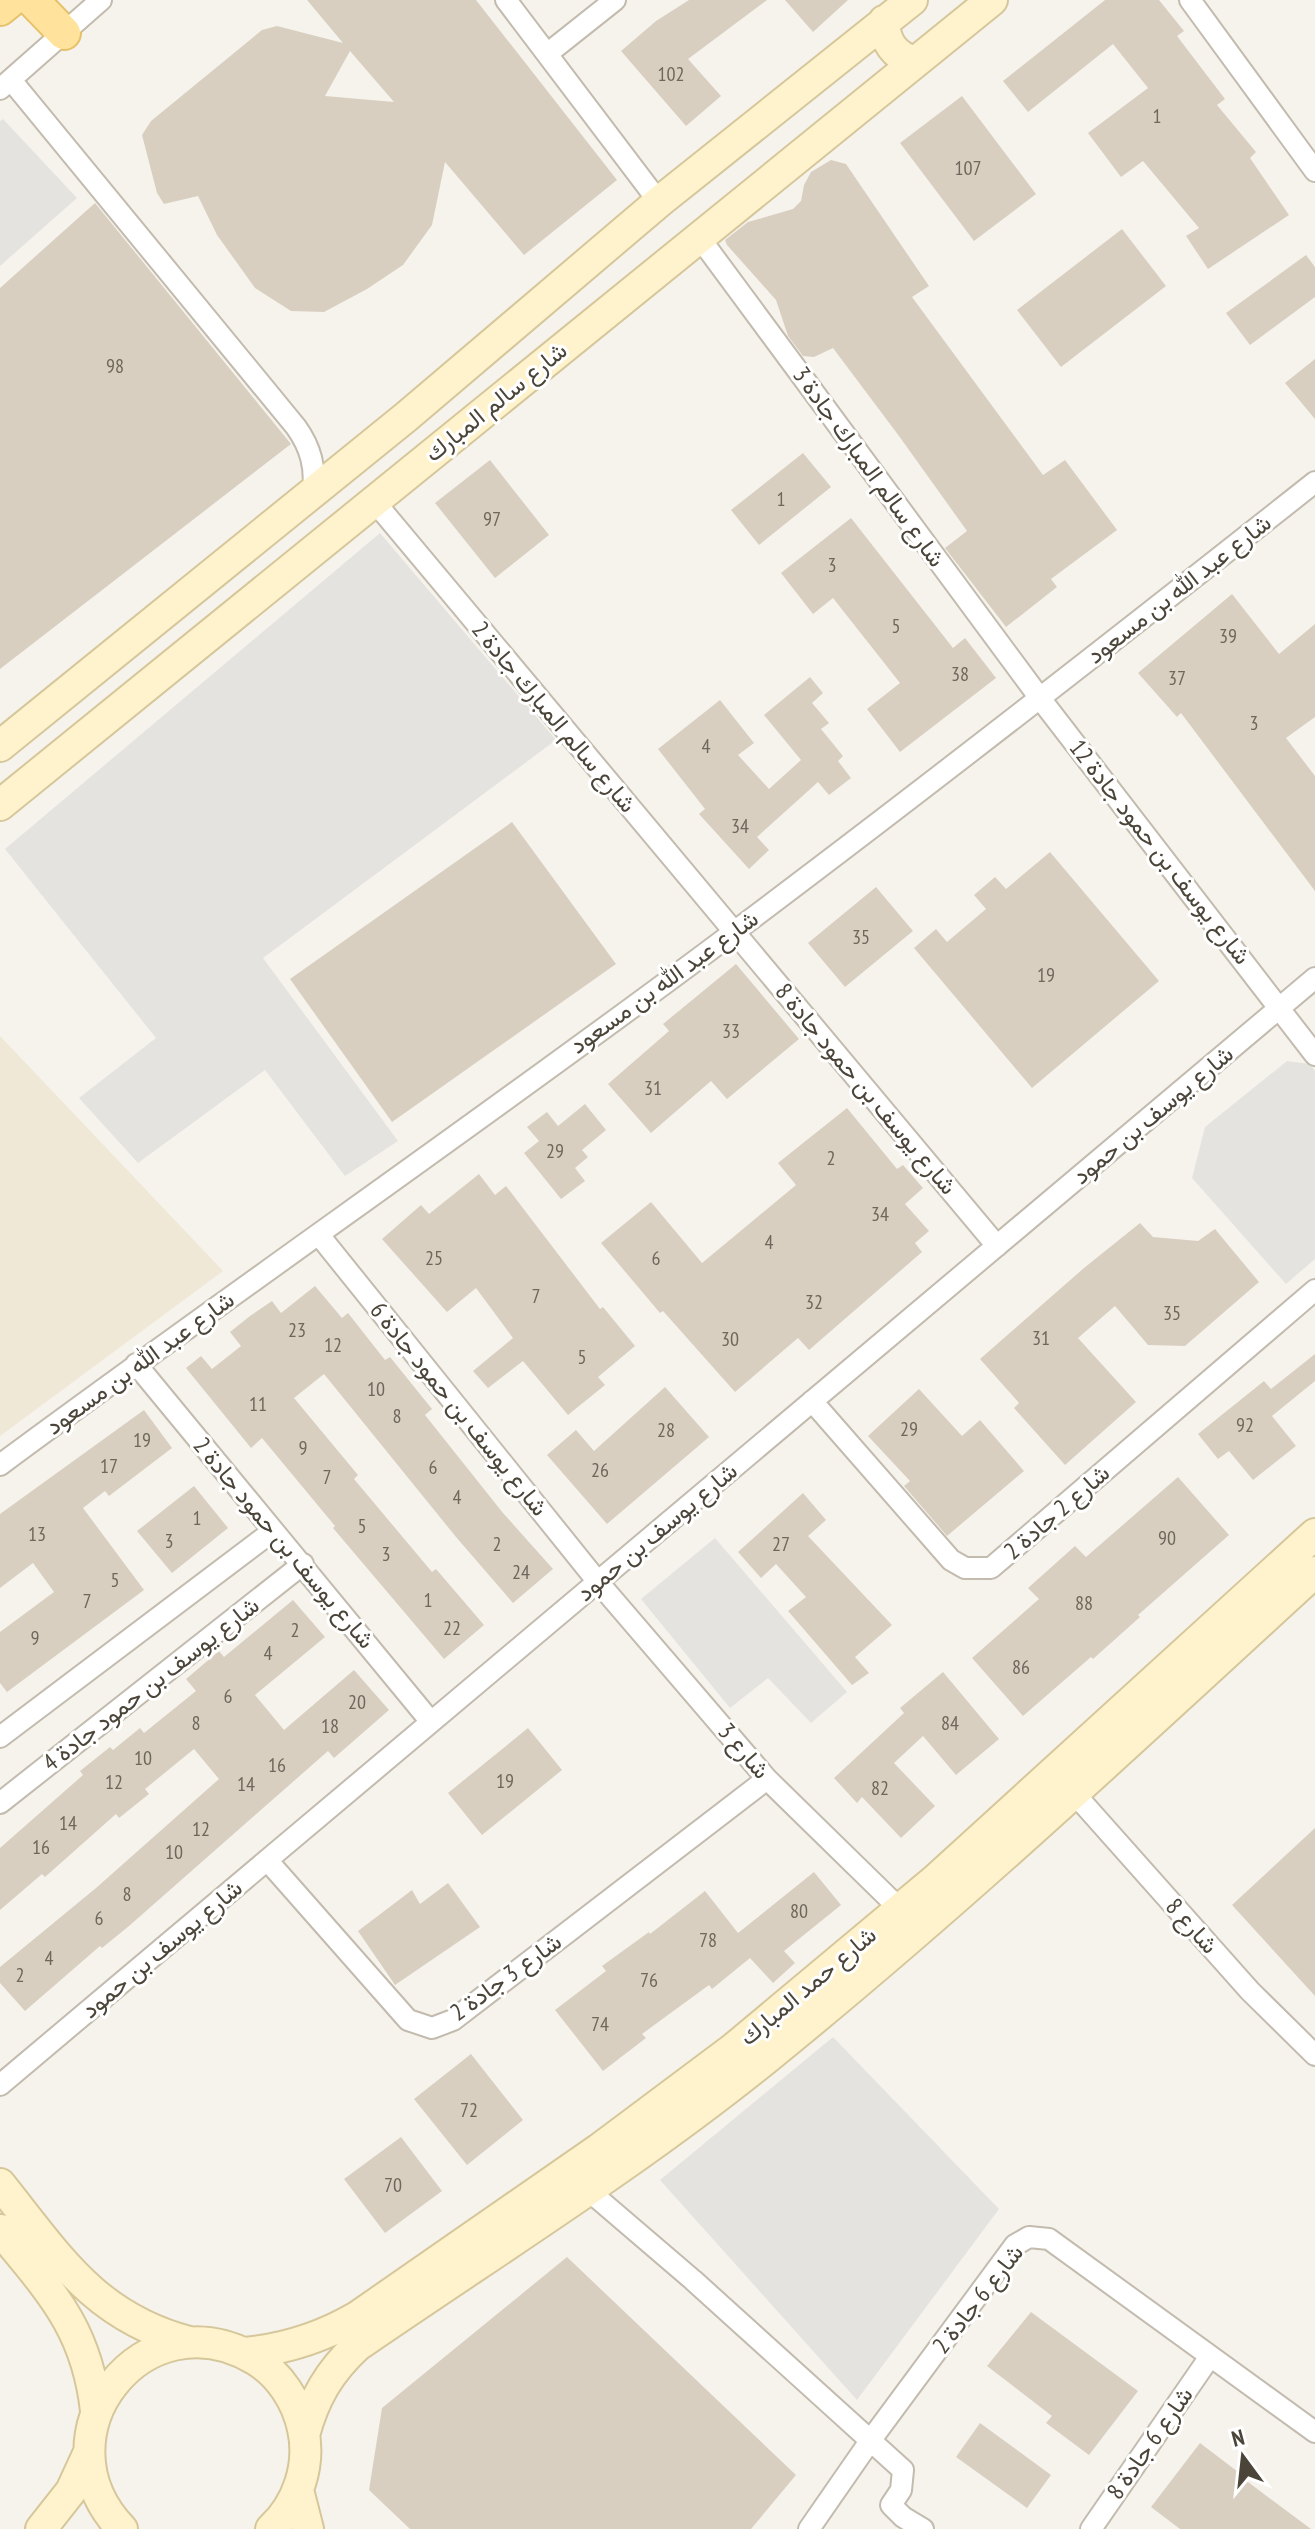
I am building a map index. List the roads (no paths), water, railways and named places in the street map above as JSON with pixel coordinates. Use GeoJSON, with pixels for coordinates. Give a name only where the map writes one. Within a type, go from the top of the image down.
{"type":"FeatureCollection","features":[{"type":"Feature","properties":{"kind":"main road"},"geometry":{"type":"LineString","coordinates":[[0,9],[11,0]]}},
{"type":"Feature","properties":{"kind":"main road"},"geometry":{"type":"LineString","coordinates":[[32,0],[64,33]]}},
{"type":"Feature","properties":{"kind":"main road","name":"شارع سالم المبارك"},"geometry":{"type":"LineString","coordinates":[[0,746],[12,726],[313,493],[659,202],[912,0]]}},
{"type":"Feature","properties":{"kind":"main road","name":"شارع سالم المبارك"},"geometry":{"type":"LineString","coordinates":[[0,805],[992,0]]}},
{"type":"Feature","properties":{"kind":"main road"},"geometry":{"type":"LineString","coordinates":[[884,21],[888,43],[895,52],[914,62]]}},
{"type":"Feature","properties":{"kind":"main road"},"geometry":{"type":"LineString","coordinates":[[833,62],[855,79],[860,92],[860,105]]}},
{"type":"Feature","properties":{"kind":"main road"},"geometry":{"type":"LineString","coordinates":[[448,381],[451,400],[457,407],[474,414],[483,412]]}},
{"type":"Feature","properties":{"kind":"main road"},"geometry":{"type":"LineString","coordinates":[[406,417],[426,424],[432,432],[433,453]]}},
{"type":"Feature","properties":{"kind":"main road","name":"شارع حمد المبارك"},"geometry":{"type":"LineString","coordinates":[[245,2353],[292,2346],[337,2329],[357,2317],[658,2106],[734,2048],[900,1909],[1315,1534]]}},
{"type":"Feature","properties":{"kind":"main road","name":"شارع حمد المبارك"},"geometry":{"type":"LineString","coordinates":[[304,2435],[323,2385],[332,2371],[357,2346],[589,2191],[765,2059],[907,1940],[1315,1572]]}},
{"type":"Feature","properties":{"kind":"main road"},"geometry":{"type":"LineString","coordinates":[[0,2184],[67,2268],[103,2302],[145,2328],[191,2343]]}},
{"type":"Feature","properties":{"kind":"main road"},"geometry":{"type":"LineString","coordinates":[[0,2230],[72,2323],[89,2366],[96,2411],[89,2452],[71,2491],[41,2529]]}},
{"type":"Feature","properties":{"kind":"main road"},"geometry":{"type":"LineString","coordinates":[[96,2411],[114,2381],[141,2358],[174,2345],[219,2345],[245,2353],[260,2362],[284,2387],[297,2410],[304,2435],[304,2472],[298,2490],[290,2507],[271,2529]]}},
{"type":"Feature","properties":{"kind":"main road"},"geometry":{"type":"LineString","coordinates":[[89,2452],[95,2487],[102,2504],[122,2529]]}},
{"type":"Feature","properties":{"kind":"main road"},"geometry":{"type":"LineString","coordinates":[[298,2490],[308,2529]]}},
{"type":"Feature","properties":{"kind":"street"},"geometry":{"type":"LineString","coordinates":[[101,0],[6,85],[296,427],[310,452],[315,479],[313,493]]}},
{"type":"Feature","properties":{"kind":"street"},"geometry":{"type":"LineString","coordinates":[[506,0],[659,202]]}},
{"type":"Feature","properties":{"kind":"street"},"geometry":{"type":"LineString","coordinates":[[547,54],[615,0]]}},
{"type":"Feature","properties":{"kind":"street"},"geometry":{"type":"LineString","coordinates":[[1190,0],[1315,171]]}},
{"type":"Feature","properties":{"kind":"street","name":"شارع سالم المبارك جادة 3"},"geometry":{"type":"LineString","coordinates":[[699,237],[1039,697]]}},
{"type":"Feature","properties":{"kind":"street","name":"شارع عبد الله بن مسعود"},"geometry":{"type":"LineString","coordinates":[[0,1465],[734,932],[1315,482]]}},
{"type":"Feature","properties":{"kind":"street","name":"شارع سالم المبارك جادة 2"},"geometry":{"type":"LineString","coordinates":[[374,501],[734,932]]}},
{"type":"Feature","properties":{"kind":"street","name":"شارع يوسف بن حمود جادة 12"},"geometry":{"type":"LineString","coordinates":[[1039,697],[1315,1055]]}},
{"type":"Feature","properties":{"kind":"street","name":"شارع يوسف بن حمود جادة 8"},"geometry":{"type":"LineString","coordinates":[[734,932],[997,1246]]}},
{"type":"Feature","properties":{"kind":"street","name":"شارع يوسف بن حمود"},"geometry":{"type":"LineString","coordinates":[[0,2085],[1315,978]]}},
{"type":"Feature","properties":{"kind":"street","name":"شارع يوسف بن حمود جادة 6"},"geometry":{"type":"LineString","coordinates":[[319,1235],[598,1582]]}},
{"type":"Feature","properties":{"kind":"street","name":"شارع 2 جادة 2"},"geometry":{"type":"LineString","coordinates":[[812,1401],[951,1560],[965,1568],[991,1568],[1315,1290]]}},
{"type":"Feature","properties":{"kind":"street","name":"شارع يوسف بن حمود جادة 2"},"geometry":{"type":"LineString","coordinates":[[136,1364],[431,1722]]}},
{"type":"Feature","properties":{"kind":"street","name":"شارع يوسف بن حمود جادة 4"},"geometry":{"type":"LineString","coordinates":[[0,1737],[273,1531]]}},
{"type":"Feature","properties":{"kind":"street","name":"شارع يوسف بن حمود جادة 4"},"geometry":{"type":"LineString","coordinates":[[0,1803],[303,1564]]}},
{"type":"Feature","properties":{"kind":"street","name":"شارع 3"},"geometry":{"type":"LineString","coordinates":[[598,1582],[767,1779],[900,1909]]}},
{"type":"Feature","properties":{"kind":"street","name":"شارع 3 جادة 2"},"geometry":{"type":"LineString","coordinates":[[267,1860],[408,2020],[432,2028],[453,2020],[767,1779]]}},
{"type":"Feature","properties":{"kind":"street","name":"شارع 8"},"geometry":{"type":"LineString","coordinates":[[1073,1792],[1250,1991],[1315,2055]]}},
{"type":"Feature","properties":{"kind":"street"},"geometry":{"type":"LineString","coordinates":[[589,2191],[693,2280],[903,2470],[901,2490],[891,2505],[923,2529]]}},
{"type":"Feature","properties":{"kind":"street","name":"شارع 6 جادة 2"},"geometry":{"type":"LineString","coordinates":[[809,2529],[1015,2245],[1029,2237],[1049,2239],[1315,2432]]}},
{"type":"Feature","properties":{"kind":"street","name":"شارع 6 جادة 8"},"geometry":{"type":"LineString","coordinates":[[1091,2529],[1209,2358]]}}]}
